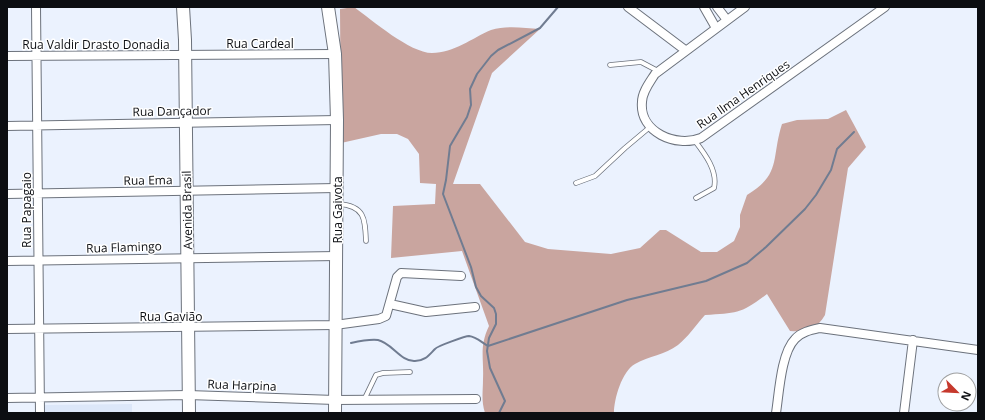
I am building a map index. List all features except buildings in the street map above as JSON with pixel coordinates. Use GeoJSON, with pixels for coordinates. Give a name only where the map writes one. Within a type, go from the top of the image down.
{"type":"FeatureCollection","features":[{"type":"Feature","properties":{"kind":"street","name":"Rua Papagaio"},"geometry":{"type":"LineString","coordinates":[[36,7],[40,413]]}},
{"type":"Feature","properties":{"kind":"street","name":"Avenida Brasil"},"geometry":{"type":"LineString","coordinates":[[183,7],[186,123],[189,413]]}},
{"type":"Feature","properties":{"kind":"street","name":"Rua Gaivota"},"geometry":{"type":"LineString","coordinates":[[328,7],[335,54],[337,120],[335,413]]}},
{"type":"Feature","properties":{"kind":"street"},"geometry":{"type":"LineString","coordinates":[[628,7],[685,50]]}},
{"type":"Feature","properties":{"kind":"street"},"geometry":{"type":"LineString","coordinates":[[704,7],[716,28]]}},
{"type":"Feature","properties":{"kind":"street"},"geometry":{"type":"LineString","coordinates":[[717,7],[727,20]]}},
{"type":"Feature","properties":{"kind":"street"},"geometry":{"type":"LineString","coordinates":[[650,127],[643,115],[642,101],[647,87],[658,71],[745,7]]}},
{"type":"Feature","properties":{"kind":"street","name":"Rua Ilma Henriques"},"geometry":{"type":"LineString","coordinates":[[650,127],[671,140],[682,142],[695,141],[720,126],[885,7]]}},
{"type":"Feature","properties":{"kind":"street","name":"Rua Cardeal"},"geometry":{"type":"LineString","coordinates":[[185,56],[335,54]]}},
{"type":"Feature","properties":{"kind":"street","name":"Rua Valdir Drasto Donadia"},"geometry":{"type":"LineString","coordinates":[[7,56],[185,56]]}},
{"type":"Feature","properties":{"kind":"street","name":"Rua Dançador"},"geometry":{"type":"LineString","coordinates":[[7,126],[337,120]]}},
{"type":"Feature","properties":{"kind":"street","name":"Rua Ema"},"geometry":{"type":"LineString","coordinates":[[7,194],[186,192],[336,188]]}},
{"type":"Feature","properties":{"kind":"street","name":"Rua Flamingo"},"geometry":{"type":"LineString","coordinates":[[7,261],[187,257],[337,256]]}},
{"type":"Feature","properties":{"kind":"street"},"geometry":{"type":"LineString","coordinates":[[461,276],[401,273],[397,277],[390,304],[426,312],[475,307]]}},
{"type":"Feature","properties":{"kind":"street","name":"Rua Gavião"},"geometry":{"type":"LineString","coordinates":[[7,329],[335,325],[382,318],[388,313],[390,304]]}},
{"type":"Feature","properties":{"kind":"street"},"geometry":{"type":"LineString","coordinates":[[776,413],[786,351],[794,339],[801,334],[820,328],[978,350]]}},
{"type":"Feature","properties":{"kind":"street"},"geometry":{"type":"LineString","coordinates":[[904,413],[913,340]]}},
{"type":"Feature","properties":{"kind":"street","name":"Rua Harpina"},"geometry":{"type":"LineString","coordinates":[[7,398],[188,395],[335,400],[476,399]]}},
{"type":"Feature","properties":{"kind":"lane"},"geometry":{"type":"LineString","coordinates":[[610,65],[641,62],[658,71]]}},
{"type":"Feature","properties":{"kind":"lane"},"geometry":{"type":"LineString","coordinates":[[576,183],[596,176],[625,148],[650,127]]}},
{"type":"Feature","properties":{"kind":"lane"},"geometry":{"type":"LineString","coordinates":[[695,141],[708,158],[716,180],[714,188],[696,198]]}},
{"type":"Feature","properties":{"kind":"lane"},"geometry":{"type":"LineString","coordinates":[[336,204],[360,211],[365,221],[366,241]]}},
{"type":"Feature","properties":{"kind":"lane"},"geometry":{"type":"LineString","coordinates":[[364,400],[376,375],[383,373],[410,372]]}},
{"type":"Feature","properties":{"kind":"shaded area"},"geometry":{"type":"Polygon","coordinates":[[[354,7],[402,42],[423,52],[432,53],[448,51],[497,28],[516,27],[540,29],[492,73],[453,184],[480,184],[525,242],[548,249],[611,254],[640,248],[660,230],[666,230],[701,252],[717,252],[734,241],[740,227],[740,215],[747,195],[766,180],[771,172],[782,124],[797,120],[828,119],[846,110],[866,147],[848,168],[825,315],[822,320],[810,329],[790,331],[767,294],[744,309],[732,313],[705,315],[689,335],[678,345],[668,351],[635,364],[626,373],[620,386],[615,400],[614,413],[485,413],[483,400],[483,346],[489,326],[462,251],[391,258],[393,206],[435,204],[436,184],[420,183],[419,154],[408,139],[397,134],[381,134],[341,143],[340,9],[354,7]]]}},
{"type":"Feature","properties":{"kind":"shaded area"},"geometry":{"type":"Polygon","coordinates":[[[132,404],[132,413],[44,413],[44,405],[132,404]]]}},
{"type":"Feature","properties":{"kind":"waterway"},"geometry":{"type":"LineString","coordinates":[[499,413],[505,401],[490,368],[487,351],[489,338],[496,324],[496,314],[494,308],[481,296],[476,287],[471,267],[443,194],[450,146],[467,117],[471,105],[470,89],[477,74],[491,56],[498,50],[540,28],[558,7]]}},
{"type":"Feature","properties":{"kind":"waterway"},"geometry":{"type":"LineString","coordinates":[[488,346],[627,300],[706,281],[747,263],[766,247],[805,209],[816,195],[831,170],[837,149],[854,132]]}},
{"type":"Feature","properties":{"kind":"waterway"},"geometry":{"type":"LineString","coordinates":[[351,343],[378,340],[388,345],[405,359],[410,361],[424,359],[435,349],[467,336],[474,338],[488,346]]}}]}
